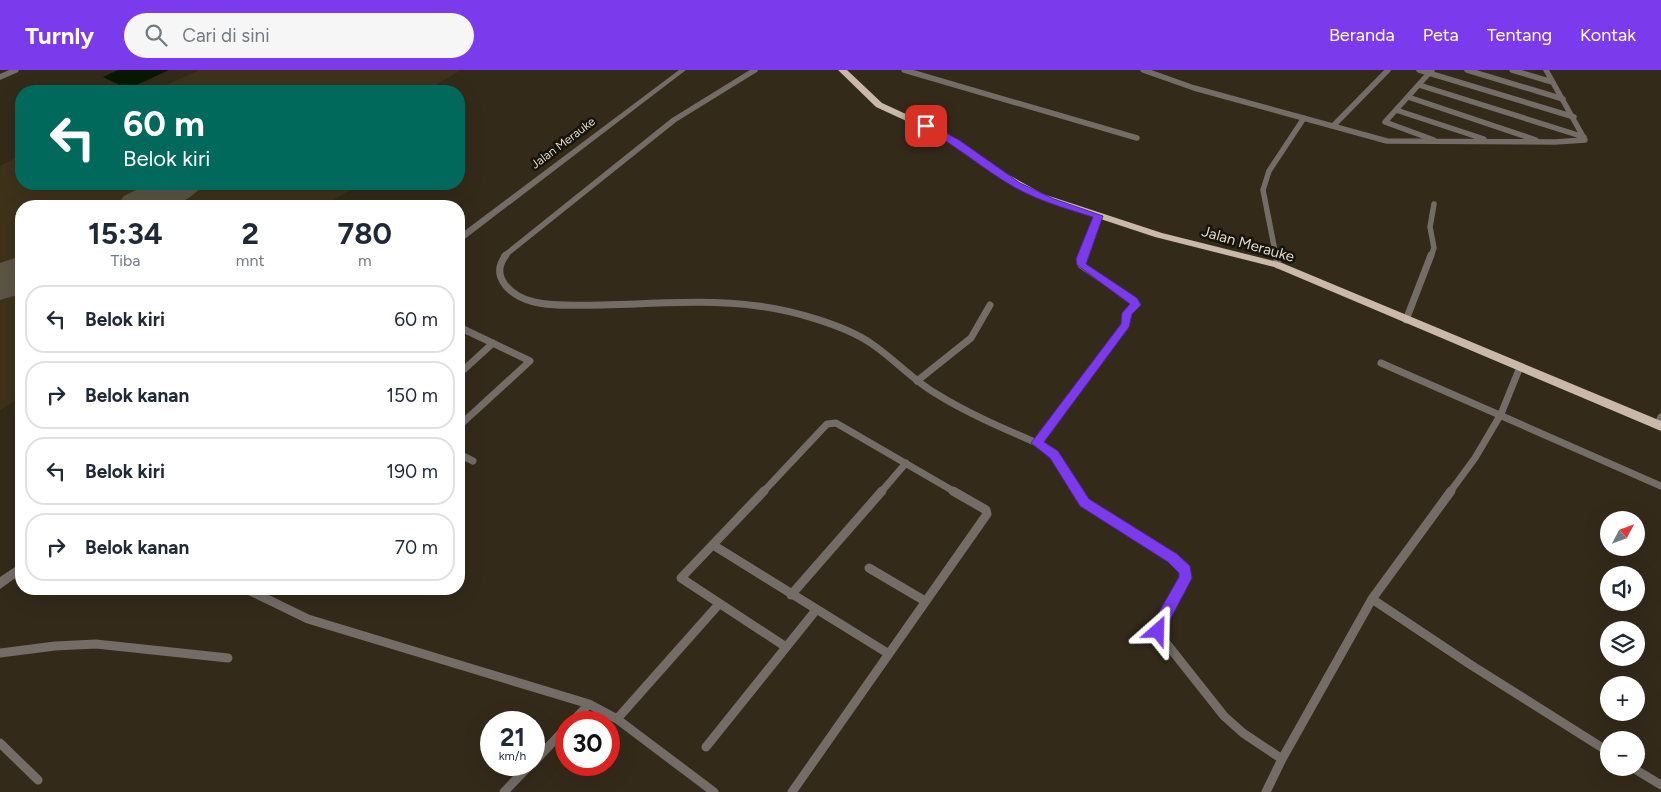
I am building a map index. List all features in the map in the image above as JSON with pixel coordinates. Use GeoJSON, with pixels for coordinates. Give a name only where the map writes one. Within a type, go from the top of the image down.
{"type":"FeatureCollection","features":[{"type":"Feature","properties":{"kind":"highway","name":"Jalan Merauke"},"geometry":{"type":"LineString","coordinates":[[842,70],[879,106],[942,134],[1017,185],[1051,200],[1159,235],[1278,266],[1520,367],[1660,422]]}},
{"type":"Feature","properties":{"kind":"street"},"geometry":{"type":"LineString","coordinates":[[0,77],[16,70]]}},
{"type":"Feature","properties":{"kind":"street","name":"Jalan Merauke"},"geometry":{"type":"LineString","coordinates":[[465,234],[683,70]]}},
{"type":"Feature","properties":{"kind":"street"},"geometry":{"type":"LineString","coordinates":[[755,70],[674,120],[507,253],[500,264],[504,286],[519,297],[568,306],[699,304],[763,307],[866,339],[917,381],[984,420],[1037,443],[1054,455],[1084,503],[1183,566],[1186,578],[1158,626],[1159,634],[1224,716],[1238,729],[1282,759]]}},
{"type":"Feature","properties":{"kind":"street"},"geometry":{"type":"LineString","coordinates":[[904,70],[1038,107],[1137,138]]}},
{"type":"Feature","properties":{"kind":"street"},"geometry":{"type":"LineString","coordinates":[[1143,70],[1180,84],[1387,141],[1424,143],[1436,141],[1575,142],[1584,140],[1584,137]]}},
{"type":"Feature","properties":{"kind":"street"},"geometry":{"type":"LineString","coordinates":[[1333,126],[1388,70]]}},
{"type":"Feature","properties":{"kind":"street"},"geometry":{"type":"LineString","coordinates":[[1418,70],[1431,72],[1574,117]]}},
{"type":"Feature","properties":{"kind":"street"},"geometry":{"type":"LineString","coordinates":[[1467,70],[1563,99]]}},
{"type":"Feature","properties":{"kind":"street"},"geometry":{"type":"LineString","coordinates":[[1512,70],[1552,82]]}},
{"type":"Feature","properties":{"kind":"street"},"geometry":{"type":"LineString","coordinates":[[1546,70],[1584,137]]}},
{"type":"Feature","properties":{"kind":"street"},"geometry":{"type":"LineString","coordinates":[[1431,72],[1385,122],[1436,141]]}},
{"type":"Feature","properties":{"kind":"street"},"geometry":{"type":"LineString","coordinates":[[1419,85],[1584,137]]}},
{"type":"Feature","properties":{"kind":"street"},"geometry":{"type":"LineString","coordinates":[[1408,97],[1544,142]]}},
{"type":"Feature","properties":{"kind":"street"},"geometry":{"type":"LineString","coordinates":[[1396,110],[1491,142]]}},
{"type":"Feature","properties":{"kind":"street"},"geometry":{"type":"LineString","coordinates":[[1278,266],[1263,190],[1269,171],[1304,118]]}},
{"type":"Feature","properties":{"kind":"street"},"geometry":{"type":"LineString","coordinates":[[1406,320],[1434,248],[1430,227],[1434,204]]}},
{"type":"Feature","properties":{"kind":"street"},"geometry":{"type":"LineString","coordinates":[[1037,443],[1126,324],[1127,313],[1136,305],[1134,301],[1081,265],[1081,259],[1098,216]]}},
{"type":"Feature","properties":{"kind":"street"},"geometry":{"type":"LineString","coordinates":[[917,381],[970,338],[981,324],[990,305]]}},
{"type":"Feature","properties":{"kind":"street"},"geometry":{"type":"LineString","coordinates":[[465,330],[530,361],[465,421]]}},
{"type":"Feature","properties":{"kind":"street"},"geometry":{"type":"LineString","coordinates":[[465,369],[494,343]]}},
{"type":"Feature","properties":{"kind":"street"},"geometry":{"type":"LineString","coordinates":[[1381,363],[1501,414],[1661,486]]}},
{"type":"Feature","properties":{"kind":"street"},"geometry":{"type":"LineString","coordinates":[[1266,792],[1282,759],[1372,599],[1476,458],[1501,414],[1520,367]]}},
{"type":"Feature","properties":{"kind":"street"},"geometry":{"type":"LineString","coordinates":[[786,647],[681,578],[829,423],[836,423],[984,507],[987,513],[792,792]]}},
{"type":"Feature","properties":{"kind":"street"},"geometry":{"type":"LineString","coordinates":[[465,457],[473,461]]}},
{"type":"Feature","properties":{"kind":"street"},"geometry":{"type":"LineString","coordinates":[[791,594],[906,463]]}},
{"type":"Feature","properties":{"kind":"street"},"geometry":{"type":"LineString","coordinates":[[713,545],[889,654]]}},
{"type":"Feature","properties":{"kind":"street"},"geometry":{"type":"LineString","coordinates":[[869,568],[925,601]]}},
{"type":"Feature","properties":{"kind":"street"},"geometry":{"type":"LineString","coordinates":[[0,584],[15,573]]}},
{"type":"Feature","properties":{"kind":"street"},"geometry":{"type":"LineString","coordinates":[[258,595],[308,619],[589,704],[602,711]]}},
{"type":"Feature","properties":{"kind":"street"},"geometry":{"type":"LineString","coordinates":[[1372,599],[1471,665],[1600,746]]}},
{"type":"Feature","properties":{"kind":"street"},"geometry":{"type":"LineString","coordinates":[[620,716],[719,604]]}},
{"type":"Feature","properties":{"kind":"street"},"geometry":{"type":"LineString","coordinates":[[706,747],[816,610]]}},
{"type":"Feature","properties":{"kind":"street"},"geometry":{"type":"LineString","coordinates":[[0,653],[55,646],[96,644],[228,658]]}},
{"type":"Feature","properties":{"kind":"street"},"geometry":{"type":"LineString","coordinates":[[582,711],[589,704]]}},
{"type":"Feature","properties":{"kind":"street"},"geometry":{"type":"LineString","coordinates":[[620,721],[714,792]]}},
{"type":"Feature","properties":{"kind":"street"},"geometry":{"type":"LineString","coordinates":[[545,750],[555,740]]}},
{"type":"Feature","properties":{"kind":"street"},"geometry":{"type":"LineString","coordinates":[[0,743],[38,780]]}},
{"type":"Feature","properties":{"kind":"street"},"geometry":{"type":"LineString","coordinates":[[1645,775],[1661,785]]}},
{"type":"Feature","properties":{"kind":"street"},"geometry":{"type":"LineString","coordinates":[[504,792],[519,776]]}},
{"type":"Feature","properties":{"kind":"shaded area"},"geometry":{"type":"Polygon","coordinates":[[[118,70],[169,70],[137,85],[120,85],[103,77],[118,70]]]}},
{"type":"Feature","properties":{"kind":"shaded area"},"geometry":{"type":"Polygon","coordinates":[[[200,70],[461,70],[436,85],[166,85],[200,70]]]}},
{"type":"Feature","properties":{"kind":"shaded area"},"geometry":{"type":"Polygon","coordinates":[[[15,158],[15,190],[350,190],[334,200],[15,200],[15,401],[0,410],[0,166],[15,158]]]}},
{"type":"Feature","properties":{"kind":"runway"},"geometry":{"type":"LineString","coordinates":[[151,200],[170,190]]}},
{"type":"Feature","properties":{"kind":"runway"},"geometry":{"type":"LineString","coordinates":[[0,284],[15,275]]}},
{"type":"Feature","properties":{"kind":"route"},"geometry":{"type":"LineString","coordinates":[[926,126],[956,142],[1017,185],[1040,196],[1098,216],[1081,259],[1081,265],[1134,301],[1136,305],[1127,313],[1126,324],[1101,359],[1037,443],[1054,455],[1084,503],[1183,566],[1186,578],[1158,626],[1158,631]]}}]}
